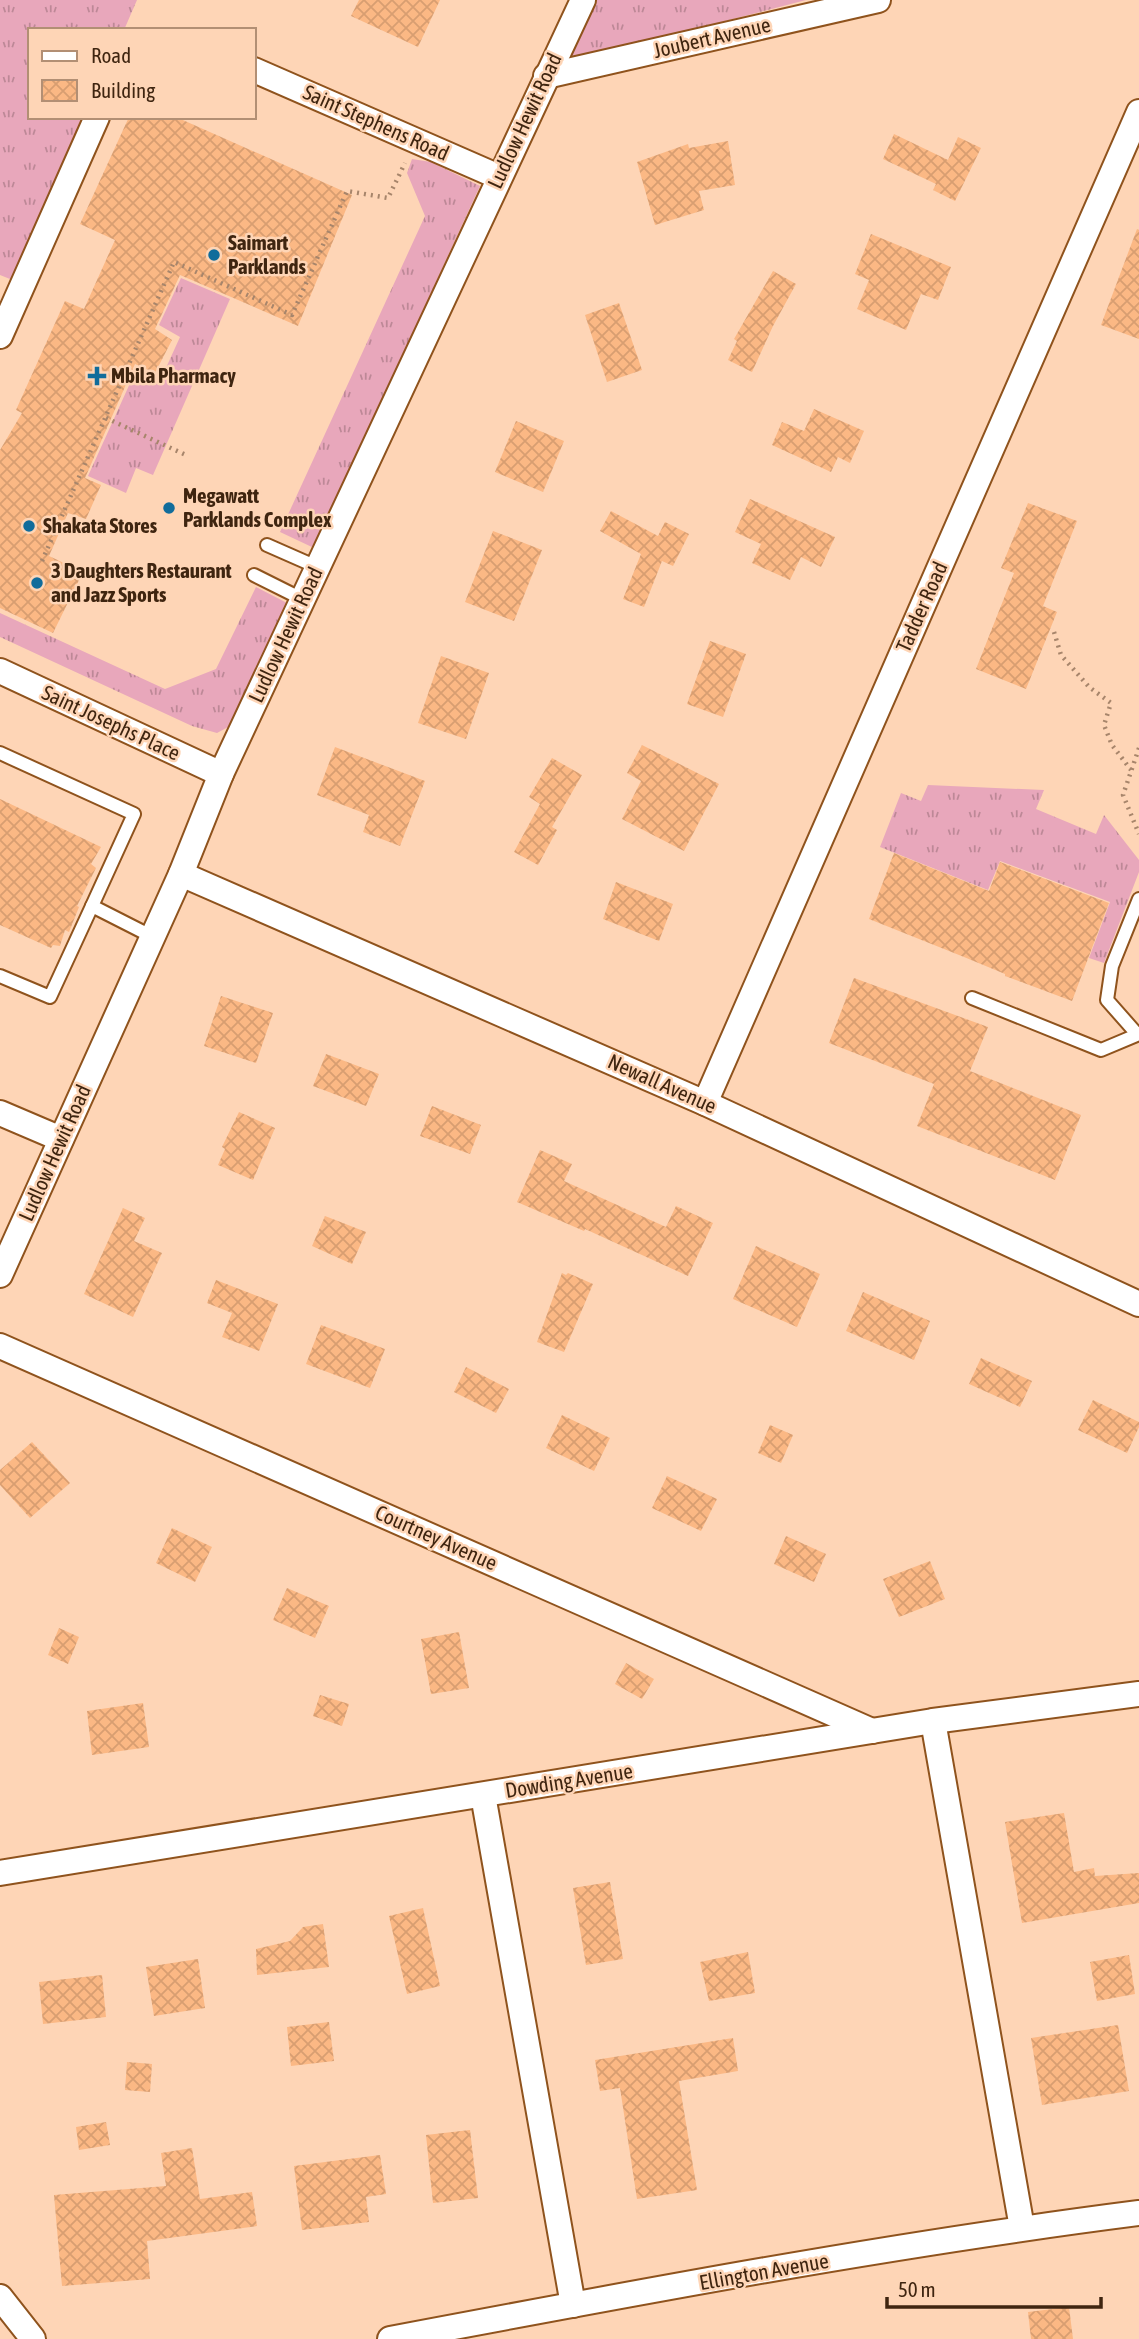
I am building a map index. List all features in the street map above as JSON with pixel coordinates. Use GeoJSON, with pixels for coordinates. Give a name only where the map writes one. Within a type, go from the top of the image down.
{"type":"FeatureCollection","features":[{"type":"Feature","properties":{"kind":"street","name":"Ludlow Hewit Road"},"geometry":{"type":"LineString","coordinates":[[0,1275],[181,874],[221,774],[583,0]]}},
{"type":"Feature","properties":{"kind":"street","name":"Joubert Avenue"},"geometry":{"type":"LineString","coordinates":[[546,76],[878,0]]}},
{"type":"Feature","properties":{"kind":"street","name":"Saint Stephens Road"},"geometry":{"type":"LineString","coordinates":[[256,71],[499,177]]}},
{"type":"Feature","properties":{"kind":"street","name":"Tadder Road"},"geometry":{"type":"LineString","coordinates":[[705,1103],[1139,111]]}},
{"type":"Feature","properties":{"kind":"street"},"geometry":{"type":"LineString","coordinates":[[0,336],[96,119]]}},
{"type":"Feature","properties":{"kind":"street","name":"Saint Josephs Place"},"geometry":{"type":"LineString","coordinates":[[0,671],[221,774]]}},
{"type":"Feature","properties":{"kind":"street","name":"Newall Avenue"},"geometry":{"type":"LineString","coordinates":[[181,874],[705,1103],[1139,1304]]}},
{"type":"Feature","properties":{"kind":"street"},"geometry":{"type":"LineString","coordinates":[[0,1113],[61,1139]]}},
{"type":"Feature","properties":{"kind":"street","name":"Courtney Avenue"},"geometry":{"type":"LineString","coordinates":[[0,1346],[872,1731]]}},
{"type":"Feature","properties":{"kind":"street","name":"Dowding Avenue"},"geometry":{"type":"LineString","coordinates":[[0,1873],[933,1721],[1139,1694]]}},
{"type":"Feature","properties":{"kind":"street"},"geometry":{"type":"LineString","coordinates":[[933,1721],[1022,2228]]}},
{"type":"Feature","properties":{"kind":"street"},"geometry":{"type":"LineString","coordinates":[[483,1795],[573,2305]]}},
{"type":"Feature","properties":{"kind":"street","name":"Ellington Avenue"},"geometry":{"type":"LineString","coordinates":[[390,2339],[1022,2228],[1139,2213]]}},
{"type":"Feature","properties":{"kind":"street"},"geometry":{"type":"LineString","coordinates":[[0,2297],[33,2339]]}},
{"type":"Feature","properties":{"kind":"lane"},"geometry":{"type":"LineString","coordinates":[[267,545],[317,567]]}},
{"type":"Feature","properties":{"kind":"lane"},"geometry":{"type":"LineString","coordinates":[[254,575],[302,599]]}},
{"type":"Feature","properties":{"kind":"lane"},"geometry":{"type":"LineString","coordinates":[[0,752],[134,814],[50,997],[0,976]]}},
{"type":"Feature","properties":{"kind":"lane"},"geometry":{"type":"LineString","coordinates":[[972,998],[1101,1050],[1138,1034],[1107,1000],[1112,966],[1139,899]]}},
{"type":"Feature","properties":{"kind":"lane"},"geometry":{"type":"LineString","coordinates":[[93,906],[153,936]]}},
{"type":"Feature","properties":{"kind":"path"},"geometry":{"type":"LineString","coordinates":[[42,561],[174,262],[292,315],[347,191],[388,198],[415,140]]}},
{"type":"Feature","properties":{"kind":"path"},"geometry":{"type":"LineString","coordinates":[[106,418],[188,456]]}},
{"type":"Feature","properties":{"kind":"path"},"geometry":{"type":"LineString","coordinates":[[1054,632],[1061,655],[1089,687],[1111,702],[1104,725],[1112,745],[1131,770]]}},
{"type":"Feature","properties":{"kind":"path"},"geometry":{"type":"LineString","coordinates":[[1139,748],[1123,795],[1139,834]]}},
{"type":"Feature","properties":{"kind":"green space"},"geometry":{"type":"Polygon","coordinates":[[[0,0],[137,0],[125,28],[28,28],[28,119],[85,119],[15,281],[0,275],[0,0]]]}},
{"type":"Feature","properties":{"kind":"green space"},"geometry":{"type":"Polygon","coordinates":[[[591,0],[806,0],[559,64],[591,0]]]}},
{"type":"Feature","properties":{"kind":"green space"},"geometry":{"type":"Polygon","coordinates":[[[412,159],[431,162],[480,186],[314,548],[280,532],[425,216],[407,173],[412,159]]]}},
{"type":"Feature","properties":{"kind":"green space"},"geometry":{"type":"Polygon","coordinates":[[[181,278],[230,299],[153,475],[136,468],[126,493],[88,476],[136,370],[160,381],[180,337],[159,325],[181,278]]]}},
{"type":"Feature","properties":{"kind":"green space"},"geometry":{"type":"Polygon","coordinates":[[[256,587],[287,603],[230,726],[217,733],[192,726],[0,637],[0,613],[165,689],[216,669],[256,587]]]}},
{"type":"Feature","properties":{"kind":"green space"},"geometry":{"type":"Polygon","coordinates":[[[928,785],[1044,790],[1036,809],[1096,834],[1104,815],[1139,860],[1139,872],[1104,963],[1089,958],[1110,902],[1000,861],[988,890],[880,847],[901,793],[921,801],[928,785]]]}},
{"type":"Feature","properties":{"kind":"building"},"geometry":{"type":"Polygon","coordinates":[[[359,0],[440,0],[418,47],[351,16],[359,0]]]}},
{"type":"Feature","properties":{"kind":"building"},"geometry":{"type":"Polygon","coordinates":[[[128,119],[181,119],[352,195],[298,326],[180,275],[155,329],[172,340],[155,373],[135,364],[85,478],[101,485],[86,519],[68,513],[49,556],[83,572],[53,633],[0,608],[0,450],[22,413],[16,410],[65,301],[84,309],[115,240],[80,224],[128,119]]]}},
{"type":"Feature","properties":{"kind":"building"},"geometry":{"type":"Polygon","coordinates":[[[894,134],[948,160],[958,137],[981,148],[955,201],[933,190],[936,184],[883,159],[894,134]]]}},
{"type":"Feature","properties":{"kind":"building"},"geometry":{"type":"Polygon","coordinates":[[[728,141],[735,185],[699,191],[704,210],[655,225],[637,162],[688,144],[689,148],[728,141]]]}},
{"type":"Feature","properties":{"kind":"building"},"geometry":{"type":"Polygon","coordinates":[[[1137,229],[1139,230],[1139,339],[1101,325],[1137,229]]]}},
{"type":"Feature","properties":{"kind":"building"},"geometry":{"type":"Polygon","coordinates":[[[871,234],[951,267],[938,300],[921,294],[906,330],[857,309],[869,280],[855,274],[871,234]]]}},
{"type":"Feature","properties":{"kind":"building"},"geometry":{"type":"Polygon","coordinates":[[[773,271],[796,284],[752,372],[728,360],[737,341],[734,339],[773,271]]]}},
{"type":"Feature","properties":{"kind":"building"},"geometry":{"type":"Polygon","coordinates":[[[619,303],[642,370],[607,382],[585,315],[619,303]]]}},
{"type":"Feature","properties":{"kind":"building"},"geometry":{"type":"Polygon","coordinates":[[[814,409],[864,431],[850,463],[838,457],[831,472],[772,445],[782,422],[804,431],[814,409]]]}},
{"type":"Feature","properties":{"kind":"building"},"geometry":{"type":"Polygon","coordinates":[[[516,421],[564,441],[543,492],[495,472],[516,421]]]}},
{"type":"Feature","properties":{"kind":"building"},"geometry":{"type":"Polygon","coordinates":[[[750,499],[835,537],[821,567],[801,557],[790,580],[752,563],[761,544],[735,532],[750,499]]]}},
{"type":"Feature","properties":{"kind":"building"},"geometry":{"type":"Polygon","coordinates":[[[1028,503],[1077,521],[1043,606],[1057,612],[1026,689],[976,669],[1014,573],[1001,568],[1028,503]]]}},
{"type":"Feature","properties":{"kind":"building"},"geometry":{"type":"Polygon","coordinates":[[[611,511],[658,536],[665,522],[689,534],[673,566],[662,561],[644,607],[623,599],[641,554],[600,531],[611,511]]]}},
{"type":"Feature","properties":{"kind":"building"},"geometry":{"type":"Polygon","coordinates":[[[493,531],[542,550],[514,621],[465,602],[493,531]]]}},
{"type":"Feature","properties":{"kind":"building"},"geometry":{"type":"Polygon","coordinates":[[[710,641],[746,654],[723,717],[687,704],[710,641]]]}},
{"type":"Feature","properties":{"kind":"building"},"geometry":{"type":"Polygon","coordinates":[[[441,656],[489,673],[466,739],[418,723],[441,656]]]}},
{"type":"Feature","properties":{"kind":"building"},"geometry":{"type":"Polygon","coordinates":[[[642,745],[719,784],[684,851],[622,819],[641,781],[627,773],[642,745]]]}},
{"type":"Feature","properties":{"kind":"building"},"geometry":{"type":"Polygon","coordinates":[[[335,747],[425,781],[400,846],[363,832],[369,815],[317,795],[335,747]]]}},
{"type":"Feature","properties":{"kind":"building"},"geometry":{"type":"Polygon","coordinates":[[[552,758],[582,775],[552,827],[557,830],[538,865],[514,852],[540,804],[529,797],[552,758]]]}},
{"type":"Feature","properties":{"kind":"building"},"geometry":{"type":"Polygon","coordinates":[[[0,799],[101,847],[91,864],[96,868],[77,906],[79,907],[69,932],[65,930],[60,946],[53,945],[51,948],[0,925],[0,799]]]}},
{"type":"Feature","properties":{"kind":"building"},"geometry":{"type":"Polygon","coordinates":[[[894,853],[989,891],[1000,862],[1109,903],[1072,1001],[869,919],[894,853]]]}},
{"type":"Feature","properties":{"kind":"building"},"geometry":{"type":"Polygon","coordinates":[[[616,882],[673,904],[659,941],[603,919],[616,882]]]}},
{"type":"Feature","properties":{"kind":"building"},"geometry":{"type":"Polygon","coordinates":[[[854,978],[988,1027],[970,1071],[1081,1115],[1055,1180],[917,1126],[934,1084],[829,1043],[854,978]]]}},
{"type":"Feature","properties":{"kind":"building"},"geometry":{"type":"Polygon","coordinates":[[[221,996],[273,1013],[256,1063],[204,1046],[221,996]]]}},
{"type":"Feature","properties":{"kind":"building"},"geometry":{"type":"Polygon","coordinates":[[[326,1054],[379,1074],[366,1106],[313,1086],[326,1054]]]}},
{"type":"Feature","properties":{"kind":"building"},"geometry":{"type":"Polygon","coordinates":[[[432,1106],[481,1125],[470,1154],[420,1136],[432,1106]]]}},
{"type":"Feature","properties":{"kind":"building"},"geometry":{"type":"Polygon","coordinates":[[[239,1112],[275,1128],[253,1180],[218,1165],[225,1149],[222,1147],[239,1112]]]}},
{"type":"Feature","properties":{"kind":"building"},"geometry":{"type":"Polygon","coordinates":[[[540,1150],[572,1164],[564,1181],[666,1227],[676,1206],[713,1223],[688,1276],[585,1229],[584,1231],[517,1202],[540,1150]]]}},
{"type":"Feature","properties":{"kind":"building"},"geometry":{"type":"Polygon","coordinates":[[[123,1208],[145,1218],[134,1241],[162,1253],[133,1317],[84,1294],[123,1208]]]}},
{"type":"Feature","properties":{"kind":"building"},"geometry":{"type":"Polygon","coordinates":[[[325,1216],[366,1232],[352,1264],[312,1246],[325,1216]]]}},
{"type":"Feature","properties":{"kind":"building"},"geometry":{"type":"Polygon","coordinates":[[[756,1246],[820,1274],[797,1327],[733,1299],[756,1246]]]}},
{"type":"Feature","properties":{"kind":"building"},"geometry":{"type":"Polygon","coordinates":[[[562,1273],[593,1284],[564,1352],[537,1342],[562,1273]]]}},
{"type":"Feature","properties":{"kind":"building"},"geometry":{"type":"Polygon","coordinates":[[[216,1280],[278,1304],[259,1351],[222,1337],[232,1313],[207,1303],[216,1280]]]}},
{"type":"Feature","properties":{"kind":"building"},"geometry":{"type":"Polygon","coordinates":[[[863,1292],[930,1321],[914,1360],[846,1331],[863,1292]]]}},
{"type":"Feature","properties":{"kind":"building"},"geometry":{"type":"Polygon","coordinates":[[[321,1325],[385,1349],[370,1388],[306,1364],[321,1325]]]}},
{"type":"Feature","properties":{"kind":"building"},"geometry":{"type":"Polygon","coordinates":[[[981,1358],[1032,1381],[1020,1407],[969,1384],[981,1358]]]}},
{"type":"Feature","properties":{"kind":"building"},"geometry":{"type":"Polygon","coordinates":[[[466,1367],[509,1389],[496,1413],[454,1392],[466,1367]]]}},
{"type":"Feature","properties":{"kind":"building"},"geometry":{"type":"Polygon","coordinates":[[[1093,1400],[1139,1422],[1127,1453],[1078,1430],[1093,1400]]]}},
{"type":"Feature","properties":{"kind":"building"},"geometry":{"type":"Polygon","coordinates":[[[562,1415],[610,1438],[594,1471],[546,1448],[562,1415]]]}},
{"type":"Feature","properties":{"kind":"building"},"geometry":{"type":"Polygon","coordinates":[[[770,1425],[793,1435],[781,1463],[758,1453],[770,1425]]]}},
{"type":"Feature","properties":{"kind":"building"},"geometry":{"type":"Polygon","coordinates":[[[32,1442],[70,1483],[30,1518],[0,1485],[0,1470],[32,1442]]]}},
{"type":"Feature","properties":{"kind":"building"},"geometry":{"type":"Polygon","coordinates":[[[667,1476],[717,1499],[701,1531],[652,1508],[667,1476]]]}},
{"type":"Feature","properties":{"kind":"building"},"geometry":{"type":"Polygon","coordinates":[[[172,1528],[212,1547],[195,1582],[156,1563],[172,1528]]]}},
{"type":"Feature","properties":{"kind":"building"},"geometry":{"type":"Polygon","coordinates":[[[786,1536],[826,1554],[814,1582],[774,1564],[786,1536]]]}},
{"type":"Feature","properties":{"kind":"building"},"geometry":{"type":"Polygon","coordinates":[[[930,1561],[945,1599],[899,1617],[883,1579],[930,1561]]]}},
{"type":"Feature","properties":{"kind":"building"},"geometry":{"type":"Polygon","coordinates":[[[287,1588],[329,1606],[315,1638],[273,1620],[287,1588]]]}},
{"type":"Feature","properties":{"kind":"building"},"geometry":{"type":"Polygon","coordinates":[[[59,1628],[79,1637],[68,1664],[48,1655],[59,1628]]]}},
{"type":"Feature","properties":{"kind":"building"},"geometry":{"type":"Polygon","coordinates":[[[459,1632],[469,1688],[431,1694],[421,1639],[459,1632]]]}},
{"type":"Feature","properties":{"kind":"building"},"geometry":{"type":"Polygon","coordinates":[[[626,1663],[654,1679],[642,1699],[615,1684],[626,1663]]]}},
{"type":"Feature","properties":{"kind":"building"},"geometry":{"type":"Polygon","coordinates":[[[320,1695],[349,1704],[342,1726],[313,1716],[320,1695]]]}},
{"type":"Feature","properties":{"kind":"building"},"geometry":{"type":"Polygon","coordinates":[[[143,1703],[149,1747],[92,1755],[87,1711],[143,1703]]]}},
{"type":"Feature","properties":{"kind":"building"},"geometry":{"type":"Polygon","coordinates":[[[1064,1813],[1074,1872],[1094,1868],[1095,1876],[1139,1873],[1139,1903],[1022,1923],[1005,1822],[1064,1813]]]}},
{"type":"Feature","properties":{"kind":"building"},"geometry":{"type":"Polygon","coordinates":[[[610,1882],[623,1959],[586,1965],[573,1888],[610,1882]]]}},
{"type":"Feature","properties":{"kind":"building"},"geometry":{"type":"Polygon","coordinates":[[[423,1908],[440,1986],[407,1994],[389,1916],[423,1908]]]}},
{"type":"Feature","properties":{"kind":"building"},"geometry":{"type":"Polygon","coordinates":[[[323,1924],[329,1967],[257,1975],[256,1949],[290,1941],[303,1927],[323,1924]]]}},
{"type":"Feature","properties":{"kind":"building"},"geometry":{"type":"Polygon","coordinates":[[[748,1952],[755,1993],[709,2001],[700,1962],[748,1952]]]}},
{"type":"Feature","properties":{"kind":"building"},"geometry":{"type":"Polygon","coordinates":[[[1129,1955],[1135,1994],[1097,2001],[1090,1962],[1129,1955]]]}},
{"type":"Feature","properties":{"kind":"building"},"geometry":{"type":"Polygon","coordinates":[[[198,1959],[205,2008],[154,2016],[146,1967],[198,1959]]]}},
{"type":"Feature","properties":{"kind":"building"},"geometry":{"type":"Polygon","coordinates":[[[102,1975],[106,2017],[43,2024],[39,1982],[102,1975]]]}},
{"type":"Feature","properties":{"kind":"building"},"geometry":{"type":"Polygon","coordinates":[[[329,2022],[334,2061],[291,2066],[287,2027],[329,2022]]]}},
{"type":"Feature","properties":{"kind":"building"},"geometry":{"type":"Polygon","coordinates":[[[1118,2025],[1129,2091],[1042,2105],[1031,2038],[1118,2025]]]}},
{"type":"Feature","properties":{"kind":"building"},"geometry":{"type":"Polygon","coordinates":[[[733,2038],[738,2071],[679,2081],[697,2190],[637,2199],[620,2088],[600,2091],[595,2060],[733,2038]]]}},
{"type":"Feature","properties":{"kind":"building"},"geometry":{"type":"Polygon","coordinates":[[[127,2062],[152,2064],[150,2092],[125,2090],[127,2062]]]}},
{"type":"Feature","properties":{"kind":"building"},"geometry":{"type":"Polygon","coordinates":[[[106,2122],[110,2145],[79,2150],[76,2127],[106,2122]]]}},
{"type":"Feature","properties":{"kind":"building"},"geometry":{"type":"Polygon","coordinates":[[[470,2130],[478,2198],[433,2203],[426,2135],[470,2130]]]}},
{"type":"Feature","properties":{"kind":"building"},"geometry":{"type":"Polygon","coordinates":[[[192,2148],[200,2199],[252,2192],[257,2226],[147,2241],[150,2279],[62,2286],[54,2195],[166,2186],[161,2153],[192,2148]]]}},
{"type":"Feature","properties":{"kind":"building"},"geometry":{"type":"Polygon","coordinates":[[[380,2155],[386,2194],[366,2197],[369,2222],[302,2230],[294,2166],[380,2155]]]}},
{"type":"Feature","properties":{"kind":"building"},"geometry":{"type":"Polygon","coordinates":[[[1069,2307],[1073,2339],[1031,2339],[1028,2312],[1069,2307]]]}},
{"type":"Feature","properties":{"kind":"place","name":"Saimart Parklands"},"geometry":{"type":"Point","coordinates":[214,255]}},
{"type":"Feature","properties":{"kind":"place","name":"Mbila Pharmacy"},"geometry":{"type":"Point","coordinates":[97,376]}},
{"type":"Feature","properties":{"kind":"place","name":"Megawatt Parklands Complex"},"geometry":{"type":"Point","coordinates":[169,508]}},
{"type":"Feature","properties":{"kind":"place","name":"Shakata Stores"},"geometry":{"type":"Point","coordinates":[29,526]}},
{"type":"Feature","properties":{"kind":"place","name":"3 Daughters Restaurant and Jazz Sports"},"geometry":{"type":"Point","coordinates":[37,583]}}]}
